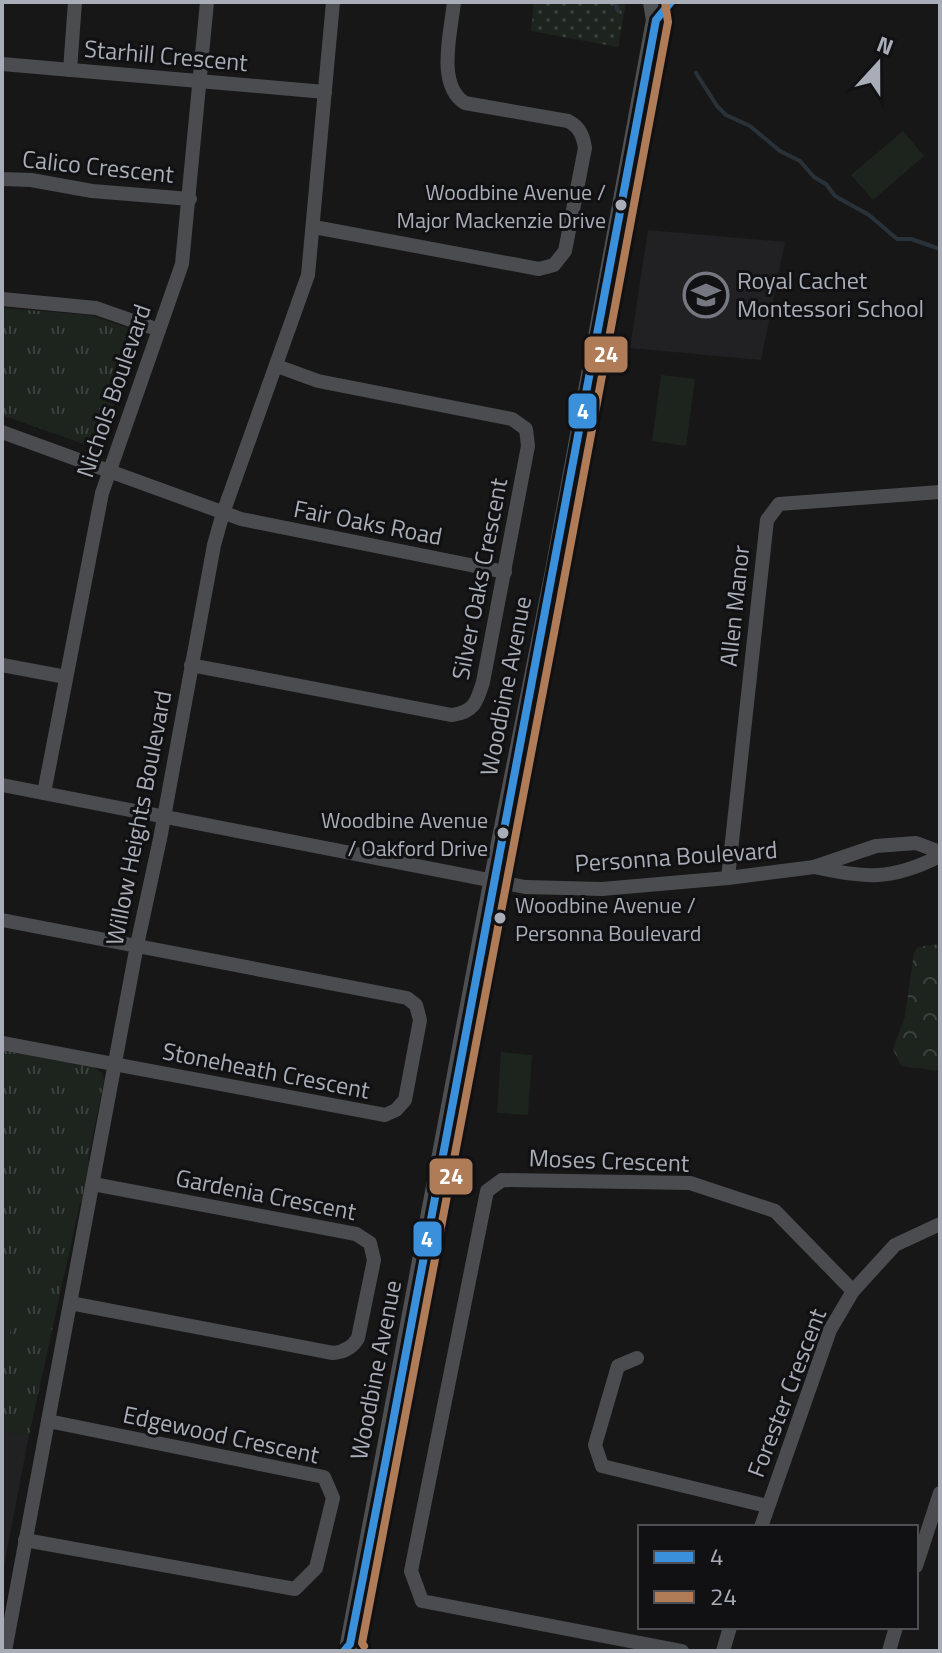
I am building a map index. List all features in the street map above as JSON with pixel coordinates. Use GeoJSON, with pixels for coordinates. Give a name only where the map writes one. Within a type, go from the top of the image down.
{"type":"FeatureCollection","features":[{"type":"Feature","properties":{"kind":"main road","name":"Woodbine Avenue"},"geometry":{"type":"LineString","coordinates":[[349,1649],[558,555],[654,11],[671,2]]}},
{"type":"Feature","properties":{"kind":"street"},"geometry":{"type":"LineString","coordinates":[[70,70],[75,2]]}},
{"type":"Feature","properties":{"kind":"street","name":"Nichols Boulevard"},"geometry":{"type":"LineString","coordinates":[[44,793],[96,520],[109,471],[182,264],[207,2]]}},
{"type":"Feature","properties":{"kind":"street","name":"Willow Heights Boulevard"},"geometry":{"type":"LineString","coordinates":[[5,1651],[214,545],[305,288],[314,227],[333,2]]}},
{"type":"Feature","properties":{"kind":"street"},"geometry":{"type":"LineString","coordinates":[[314,227],[539,269],[560,260],[565,251],[585,148],[583,137],[579,129],[568,121],[465,103],[457,98],[448,81],[454,2]]}},
{"type":"Feature","properties":{"kind":"street","name":"Starhill Crescent"},"geometry":{"type":"LineString","coordinates":[[2,64],[325,92]]}},
{"type":"Feature","properties":{"kind":"street","name":"Calico Crescent"},"geometry":{"type":"LineString","coordinates":[[2,179],[31,180],[92,191],[190,199]]}},
{"type":"Feature","properties":{"kind":"street"},"geometry":{"type":"LineString","coordinates":[[2,299],[96,308],[159,330]]}},
{"type":"Feature","properties":{"kind":"street","name":"Silver Oaks Crescent"},"geometry":{"type":"LineString","coordinates":[[191,665],[452,715],[465,713],[474,707],[483,682],[528,446],[526,429],[512,419],[318,381],[277,366]]}},
{"type":"Feature","properties":{"kind":"street"},"geometry":{"type":"LineString","coordinates":[[2,432],[223,513]]}},
{"type":"Feature","properties":{"kind":"street","name":"Allen Manor"},"geometry":{"type":"LineString","coordinates":[[728,878],[767,520],[779,504],[940,492]]}},
{"type":"Feature","properties":{"kind":"street","name":"Fair Oaks Road"},"geometry":{"type":"LineString","coordinates":[[223,513],[279,528],[505,572]]}},
{"type":"Feature","properties":{"kind":"street"},"geometry":{"type":"LineString","coordinates":[[2,665],[66,677]]}},
{"type":"Feature","properties":{"kind":"street","name":"Personna Boulevard"},"geometry":{"type":"LineString","coordinates":[[2,785],[525,887],[602,889],[728,878],[814,867],[876,846],[916,843],[940,854]]}},
{"type":"Feature","properties":{"kind":"street","name":"Personna Boulevard"},"geometry":{"type":"LineString","coordinates":[[814,867],[862,877],[913,870],[940,854]]}},
{"type":"Feature","properties":{"kind":"street","name":"Stoneheath Crescent"},"geometry":{"type":"LineString","coordinates":[[2,920],[407,998],[416,1005],[420,1020],[405,1100],[396,1110],[385,1115],[2,1043]]}},
{"type":"Feature","properties":{"kind":"street","name":"Moses Crescent"},"geometry":{"type":"LineString","coordinates":[[682,1651],[422,1601],[411,1571],[487,1191],[502,1180],[690,1183],[775,1211],[853,1291]]}},
{"type":"Feature","properties":{"kind":"street","name":"Gardenia Crescent"},"geometry":{"type":"LineString","coordinates":[[70,1303],[333,1353],[341,1352],[358,1338],[374,1260],[370,1243],[356,1234],[93,1184]]}},
{"type":"Feature","properties":{"kind":"street","name":"Forester Crescent"},"geometry":{"type":"LineString","coordinates":[[762,1525],[830,1330],[853,1291],[895,1245],[940,1224]]}},
{"type":"Feature","properties":{"kind":"street"},"geometry":{"type":"LineString","coordinates":[[637,1358],[618,1366],[595,1445],[602,1466],[767,1506]]}},
{"type":"Feature","properties":{"kind":"street","name":"Edgewood Crescent"},"geometry":{"type":"LineString","coordinates":[[25,1540],[295,1589],[316,1568],[333,1498],[324,1477],[48,1421]]}},
{"type":"Feature","properties":{"kind":"street"},"geometry":{"type":"LineString","coordinates":[[918,1560],[940,1493]]}},
{"type":"Feature","properties":{"kind":"street"},"geometry":{"type":"LineString","coordinates":[[723,1651],[729,1629]]}},
{"type":"Feature","properties":{"kind":"street"},"geometry":{"type":"LineString","coordinates":[[889,1651],[895,1629]]}},
{"type":"Feature","properties":{"kind":"shaded area","name":"Royal Cachet Montessori School"},"geometry":{"type":"Polygon","coordinates":[[[648,230],[785,242],[761,360],[630,348],[648,230]]]}},
{"type":"Feature","properties":{"kind":"shaded area"},"geometry":{"type":"Polygon","coordinates":[[[2,1431],[29,1435],[2,1577],[2,1431]]]}},
{"type":"Feature","properties":{"kind":"green space"},"geometry":{"type":"Polygon","coordinates":[[[534,2],[626,2],[618,47],[531,31],[534,2]]]}},
{"type":"Feature","properties":{"kind":"green space"},"geometry":{"type":"Polygon","coordinates":[[[903,131],[924,156],[873,200],[851,175],[903,131]]]}},
{"type":"Feature","properties":{"kind":"green space"},"geometry":{"type":"Polygon","coordinates":[[[2,308],[90,315],[140,332],[98,449],[2,415],[2,308]]]}},
{"type":"Feature","properties":{"kind":"green space"},"geometry":{"type":"Polygon","coordinates":[[[661,375],[695,379],[686,446],[652,441],[661,375]]]}},
{"type":"Feature","properties":{"kind":"green space"},"geometry":{"type":"Polygon","coordinates":[[[940,944],[940,1071],[901,1066],[893,1049],[905,1016],[914,953],[918,947],[940,944]]]}},
{"type":"Feature","properties":{"kind":"green space"},"geometry":{"type":"Polygon","coordinates":[[[2,1049],[93,1067],[102,1073],[104,1080],[88,1160],[91,1164],[86,1201],[80,1203],[29,1435],[2,1431],[2,1049]]]}},
{"type":"Feature","properties":{"kind":"green space"},"geometry":{"type":"Polygon","coordinates":[[[501,1052],[532,1055],[528,1115],[497,1113],[501,1052]]]}},
{"type":"Feature","properties":{"kind":"green space"},"geometry":{"type":"Polygon","coordinates":[[[2,1275],[21,1278],[8,1343],[2,1341],[2,1275]]]}},
{"type":"Feature","properties":{"kind":"waterway"},"geometry":{"type":"LineString","coordinates":[[615,2],[618,11]]}},
{"type":"Feature","properties":{"kind":"waterway"},"geometry":{"type":"LineString","coordinates":[[696,73],[726,115],[750,126],[780,151],[800,161],[835,196],[869,215],[897,239],[911,239],[940,249]]}},
{"type":"Feature","properties":{"kind":"transit line","name":"24"},"geometry":{"type":"LineString","coordinates":[[364,1646],[362,1643],[668,22],[665,2]]}},
{"type":"Feature","properties":{"kind":"transit line","name":"4"},"geometry":{"type":"LineString","coordinates":[[344,1651],[350,1644],[386,1459],[656,20],[671,2]]}},
{"type":"Feature","properties":{"kind":"place","name":"Woodbine Avenue / Major Mackenzie Drive"},"geometry":{"type":"Point","coordinates":[621,205]}},
{"type":"Feature","properties":{"kind":"place","name":"Royal Cachet Montessori School"},"geometry":{"type":"Point","coordinates":[706,295]}},
{"type":"Feature","properties":{"kind":"place","name":"Woodbine Avenue / Oakford Drive"},"geometry":{"type":"Point","coordinates":[503,833]}},
{"type":"Feature","properties":{"kind":"place","name":"Woodbine Avenue / Personna Boulevard"},"geometry":{"type":"Point","coordinates":[500,918]}}]}
